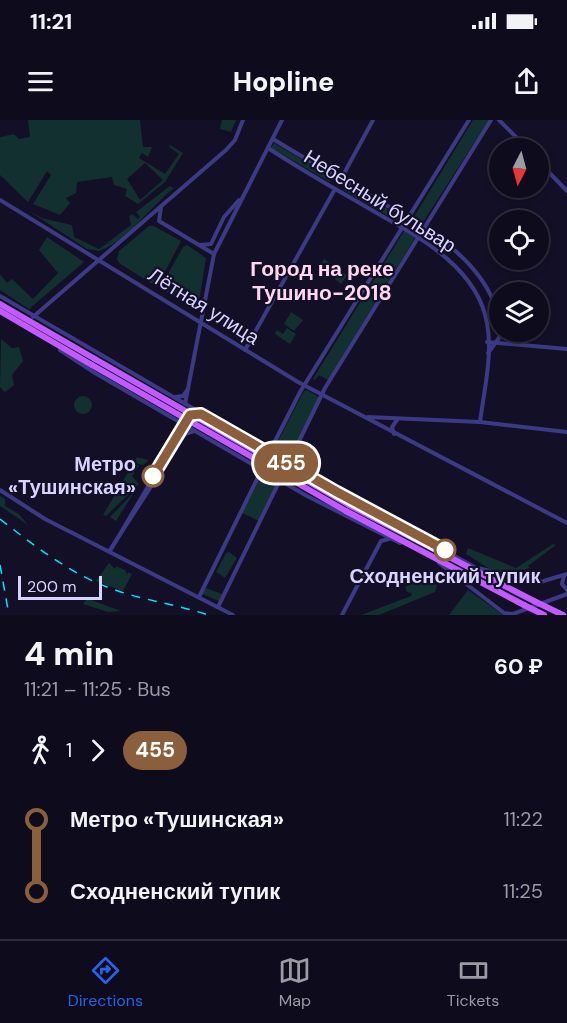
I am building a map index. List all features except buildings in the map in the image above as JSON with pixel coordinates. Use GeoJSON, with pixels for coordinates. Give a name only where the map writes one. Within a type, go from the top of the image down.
{"type":"FeatureCollection","features":[{"type":"Feature","properties":{"kind":"main road"},"geometry":{"type":"LineString","coordinates":[[0,300],[17,314],[93,362],[348,508],[412,548],[544,615]]}},
{"type":"Feature","properties":{"kind":"main road"},"geometry":{"type":"LineString","coordinates":[[0,311],[48,340],[93,362]]}},
{"type":"Feature","properties":{"kind":"main road"},"geometry":{"type":"LineString","coordinates":[[348,508],[563,615]]}},
{"type":"Feature","properties":{"kind":"street"},"geometry":{"type":"LineString","coordinates":[[33,317],[226,150],[235,140],[243,120]]}},
{"type":"Feature","properties":{"kind":"street"},"geometry":{"type":"LineString","coordinates":[[164,413],[175,414],[185,404],[214,254],[282,120]]}},
{"type":"Feature","properties":{"kind":"street"},"geometry":{"type":"LineString","coordinates":[[340,179],[373,120]]}},
{"type":"Feature","properties":{"kind":"street"},"geometry":{"type":"LineString","coordinates":[[199,597],[305,385],[469,120]]}},
{"type":"Feature","properties":{"kind":"street"},"geometry":{"type":"LineString","coordinates":[[218,607],[323,395],[491,120]]}},
{"type":"Feature","properties":{"kind":"street"},"geometry":{"type":"LineString","coordinates":[[499,120],[516,138]]}},
{"type":"Feature","properties":{"kind":"street","name":"Небесный бульвар"},"geometry":{"type":"LineString","coordinates":[[273,139],[424,228],[455,251],[471,267],[489,295]]}},
{"type":"Feature","properties":{"kind":"street","name":"Небесный бульвар"},"geometry":{"type":"LineString","coordinates":[[268,148],[418,238],[454,265],[471,286],[485,313],[488,354],[480,422]]}},
{"type":"Feature","properties":{"kind":"street"},"geometry":{"type":"LineString","coordinates":[[549,172],[567,191]]}},
{"type":"Feature","properties":{"kind":"street"},"geometry":{"type":"LineString","coordinates":[[245,350],[335,189]]}},
{"type":"Feature","properties":{"kind":"street"},"geometry":{"type":"LineString","coordinates":[[200,245],[211,244],[224,217],[242,197]]}},
{"type":"Feature","properties":{"kind":"street","name":"Лётная улица"},"geometry":{"type":"LineString","coordinates":[[0,200],[305,385],[394,434],[567,523]]}},
{"type":"Feature","properties":{"kind":"street"},"geometry":{"type":"LineString","coordinates":[[161,206],[159,221],[214,254]]}},
{"type":"Feature","properties":{"kind":"street"},"geometry":{"type":"LineString","coordinates":[[0,300],[509,588]]}},
{"type":"Feature","properties":{"kind":"street"},"geometry":{"type":"LineString","coordinates":[[48,340],[89,369],[281,482],[412,548]]}},
{"type":"Feature","properties":{"kind":"street"},"geometry":{"type":"LineString","coordinates":[[496,342],[567,349]]}},
{"type":"Feature","properties":{"kind":"street","name":"Небесный бульвар"},"geometry":{"type":"LineString","coordinates":[[488,354],[496,342]]}},
{"type":"Feature","properties":{"kind":"street"},"geometry":{"type":"LineString","coordinates":[[172,397],[182,397],[188,389]]}},
{"type":"Feature","properties":{"kind":"street"},"geometry":{"type":"LineString","coordinates":[[358,413],[379,419],[480,422],[567,432]]}},
{"type":"Feature","properties":{"kind":"street"},"geometry":{"type":"LineString","coordinates":[[110,551],[191,414],[201,414]]}},
{"type":"Feature","properties":{"kind":"street"},"geometry":{"type":"LineString","coordinates":[[394,434],[393,423],[400,419]]}},
{"type":"Feature","properties":{"kind":"street"},"geometry":{"type":"LineString","coordinates":[[110,551],[185,434],[195,431]]}},
{"type":"Feature","properties":{"kind":"street"},"geometry":{"type":"LineString","coordinates":[[295,489],[293,477],[304,473]]}},
{"type":"Feature","properties":{"kind":"street"},"geometry":{"type":"LineString","coordinates":[[0,490],[45,519],[233,615]]}},
{"type":"Feature","properties":{"kind":"street"},"geometry":{"type":"LineString","coordinates":[[377,532],[381,541]]}},
{"type":"Feature","properties":{"kind":"street"},"geometry":{"type":"LineString","coordinates":[[381,541],[391,539]]}},
{"type":"Feature","properties":{"kind":"street"},"geometry":{"type":"LineString","coordinates":[[342,615],[381,541]]}},
{"type":"Feature","properties":{"kind":"street"},"geometry":{"type":"LineString","coordinates":[[436,560],[501,612],[510,614],[567,594]]}},
{"type":"Feature","properties":{"kind":"street"},"geometry":{"type":"LineString","coordinates":[[475,567],[537,583],[566,575]]}},
{"type":"Feature","properties":{"kind":"street"},"geometry":{"type":"LineString","coordinates":[[566,575],[561,583],[567,590]]}},
{"type":"Feature","properties":{"kind":"green space"},"geometry":{"type":"Polygon","coordinates":[[[28,120],[140,120],[143,147],[152,147],[148,157],[142,153],[139,158],[165,174],[179,154],[169,147],[170,145],[183,153],[165,182],[138,204],[125,196],[127,189],[114,185],[112,177],[77,182],[76,193],[66,198],[70,203],[60,215],[33,204],[51,175],[47,171],[28,202],[0,175],[0,137],[14,134],[19,139],[30,137],[28,120]],[[145,163],[127,179],[140,200],[163,180],[145,163]]]}},
{"type":"Feature","properties":{"kind":"green space"},"geometry":{"type":"Polygon","coordinates":[[[222,120],[236,120],[231,132],[220,129],[222,120]]]}},
{"type":"Feature","properties":{"kind":"green space"},"geometry":{"type":"Polygon","coordinates":[[[473,120],[489,120],[423,222],[414,217],[473,120]]]}},
{"type":"Feature","properties":{"kind":"green space"},"geometry":{"type":"Polygon","coordinates":[[[274,143],[333,177],[330,182],[271,148],[274,143]]]}},
{"type":"Feature","properties":{"kind":"green space"},"geometry":{"type":"Polygon","coordinates":[[[346,185],[400,216],[397,221],[343,190],[346,185]]]}},
{"type":"Feature","properties":{"kind":"green space"},"geometry":{"type":"Polygon","coordinates":[[[170,186],[174,188],[129,232],[99,251],[87,249],[29,211],[42,218],[72,225],[74,237],[99,249],[131,225],[129,216],[132,214],[138,219],[140,217],[136,212],[170,186]]]}},
{"type":"Feature","properties":{"kind":"green space"},"geometry":{"type":"Polygon","coordinates":[[[149,226],[154,226],[181,241],[157,287],[119,263],[117,259],[119,251],[149,226]]]}},
{"type":"Feature","properties":{"kind":"green space"},"geometry":{"type":"Polygon","coordinates":[[[404,231],[415,238],[328,380],[319,375],[315,380],[313,379],[404,231]]]}},
{"type":"Feature","properties":{"kind":"green space"},"geometry":{"type":"Polygon","coordinates":[[[47,237],[84,262],[29,309],[0,290],[0,274],[7,283],[12,279],[33,299],[58,273],[39,250],[47,237]]]}},
{"type":"Feature","properties":{"kind":"green space"},"geometry":{"type":"Polygon","coordinates":[[[187,245],[206,258],[199,302],[194,307],[160,288],[183,247],[187,245]]]}},
{"type":"Feature","properties":{"kind":"green space"},"geometry":{"type":"Polygon","coordinates":[[[324,259],[335,266],[330,275],[317,270],[324,259]]]}},
{"type":"Feature","properties":{"kind":"green space"},"geometry":{"type":"Polygon","coordinates":[[[337,265],[337,269],[347,275],[341,284],[331,276],[337,265]]]}},
{"type":"Feature","properties":{"kind":"green space"},"geometry":{"type":"Polygon","coordinates":[[[291,312],[303,320],[294,331],[284,324],[291,312]]]}},
{"type":"Feature","properties":{"kind":"green space"},"geometry":{"type":"Polygon","coordinates":[[[287,328],[296,334],[290,344],[275,334],[277,330],[283,334],[287,328]]]}},
{"type":"Feature","properties":{"kind":"green space"},"geometry":{"type":"Polygon","coordinates":[[[1,339],[12,348],[19,347],[23,361],[12,375],[14,385],[5,392],[0,387],[1,339]]]}},
{"type":"Feature","properties":{"kind":"green space"},"geometry":{"type":"Polygon","coordinates":[[[307,390],[319,397],[289,460],[273,451],[304,391],[307,390]]]}},
{"type":"Feature","properties":{"kind":"green space"},"geometry":{"type":"Polygon","coordinates":[[[83,396],[89,399],[92,405],[89,411],[83,414],[77,411],[74,405],[77,399],[83,396]]]}},
{"type":"Feature","properties":{"kind":"green space"},"geometry":{"type":"Polygon","coordinates":[[[137,457],[149,460],[143,465],[135,463],[139,466],[132,476],[139,484],[106,516],[103,515],[137,457]]]}},
{"type":"Feature","properties":{"kind":"green space"},"geometry":{"type":"Polygon","coordinates":[[[260,478],[277,486],[259,521],[242,513],[260,478]]]}},
{"type":"Feature","properties":{"kind":"green space"},"geometry":{"type":"Polygon","coordinates":[[[135,491],[116,521],[110,517],[135,491]]]}},
{"type":"Feature","properties":{"kind":"green space"},"geometry":{"type":"Polygon","coordinates":[[[0,496],[5,499],[5,506],[19,514],[28,525],[0,506],[0,496]]]}},
{"type":"Feature","properties":{"kind":"green space"},"geometry":{"type":"Polygon","coordinates":[[[553,544],[556,545],[528,566],[530,568],[511,574],[493,571],[466,554],[468,548],[516,568],[553,544]]]}},
{"type":"Feature","properties":{"kind":"green space"},"geometry":{"type":"Polygon","coordinates":[[[229,552],[237,558],[225,578],[216,572],[226,553],[229,552]]]}},
{"type":"Feature","properties":{"kind":"green space"},"geometry":{"type":"Polygon","coordinates":[[[109,563],[115,569],[116,566],[125,570],[127,575],[128,572],[132,574],[123,591],[96,581],[109,563]]]}},
{"type":"Feature","properties":{"kind":"green space"},"geometry":{"type":"Polygon","coordinates":[[[428,576],[437,586],[435,592],[379,615],[361,615],[411,596],[412,593],[407,592],[405,587],[428,576]]]}},
{"type":"Feature","properties":{"kind":"green space"},"geometry":{"type":"Polygon","coordinates":[[[206,588],[222,594],[219,601],[202,594],[206,588]]]}},
{"type":"Feature","properties":{"kind":"green space"},"geometry":{"type":"Polygon","coordinates":[[[468,590],[503,615],[449,615],[468,590]]]}},
{"type":"Feature","properties":{"kind":"green space"},"geometry":{"type":"Polygon","coordinates":[[[86,600],[121,611],[108,612],[83,604],[86,600]]]}},
{"type":"Feature","properties":{"kind":"railway"},"geometry":{"type":"LineString","coordinates":[[0,519],[56,560],[86,578],[129,594],[208,615]]}},
{"type":"Feature","properties":{"kind":"railway"},"geometry":{"type":"LineString","coordinates":[[0,565],[9,615]]}},
{"type":"Feature","properties":{"kind":"bus line","name":"455"},"geometry":{"type":"LineString","coordinates":[[153,476],[190,415],[201,414],[337,492],[445,550]]}},
{"type":"Feature","properties":{"kind":"place","name":"Метро «Тушинская»"},"geometry":{"type":"Point","coordinates":[153,476]}},
{"type":"Feature","properties":{"kind":"place","name":"Сходненский тупик"},"geometry":{"type":"Point","coordinates":[445,550]}},
{"type":"Feature","properties":{"kind":"district","name":"Город на реке Тушино-2018"},"geometry":{"type":"Point","coordinates":[322,281]}}]}
